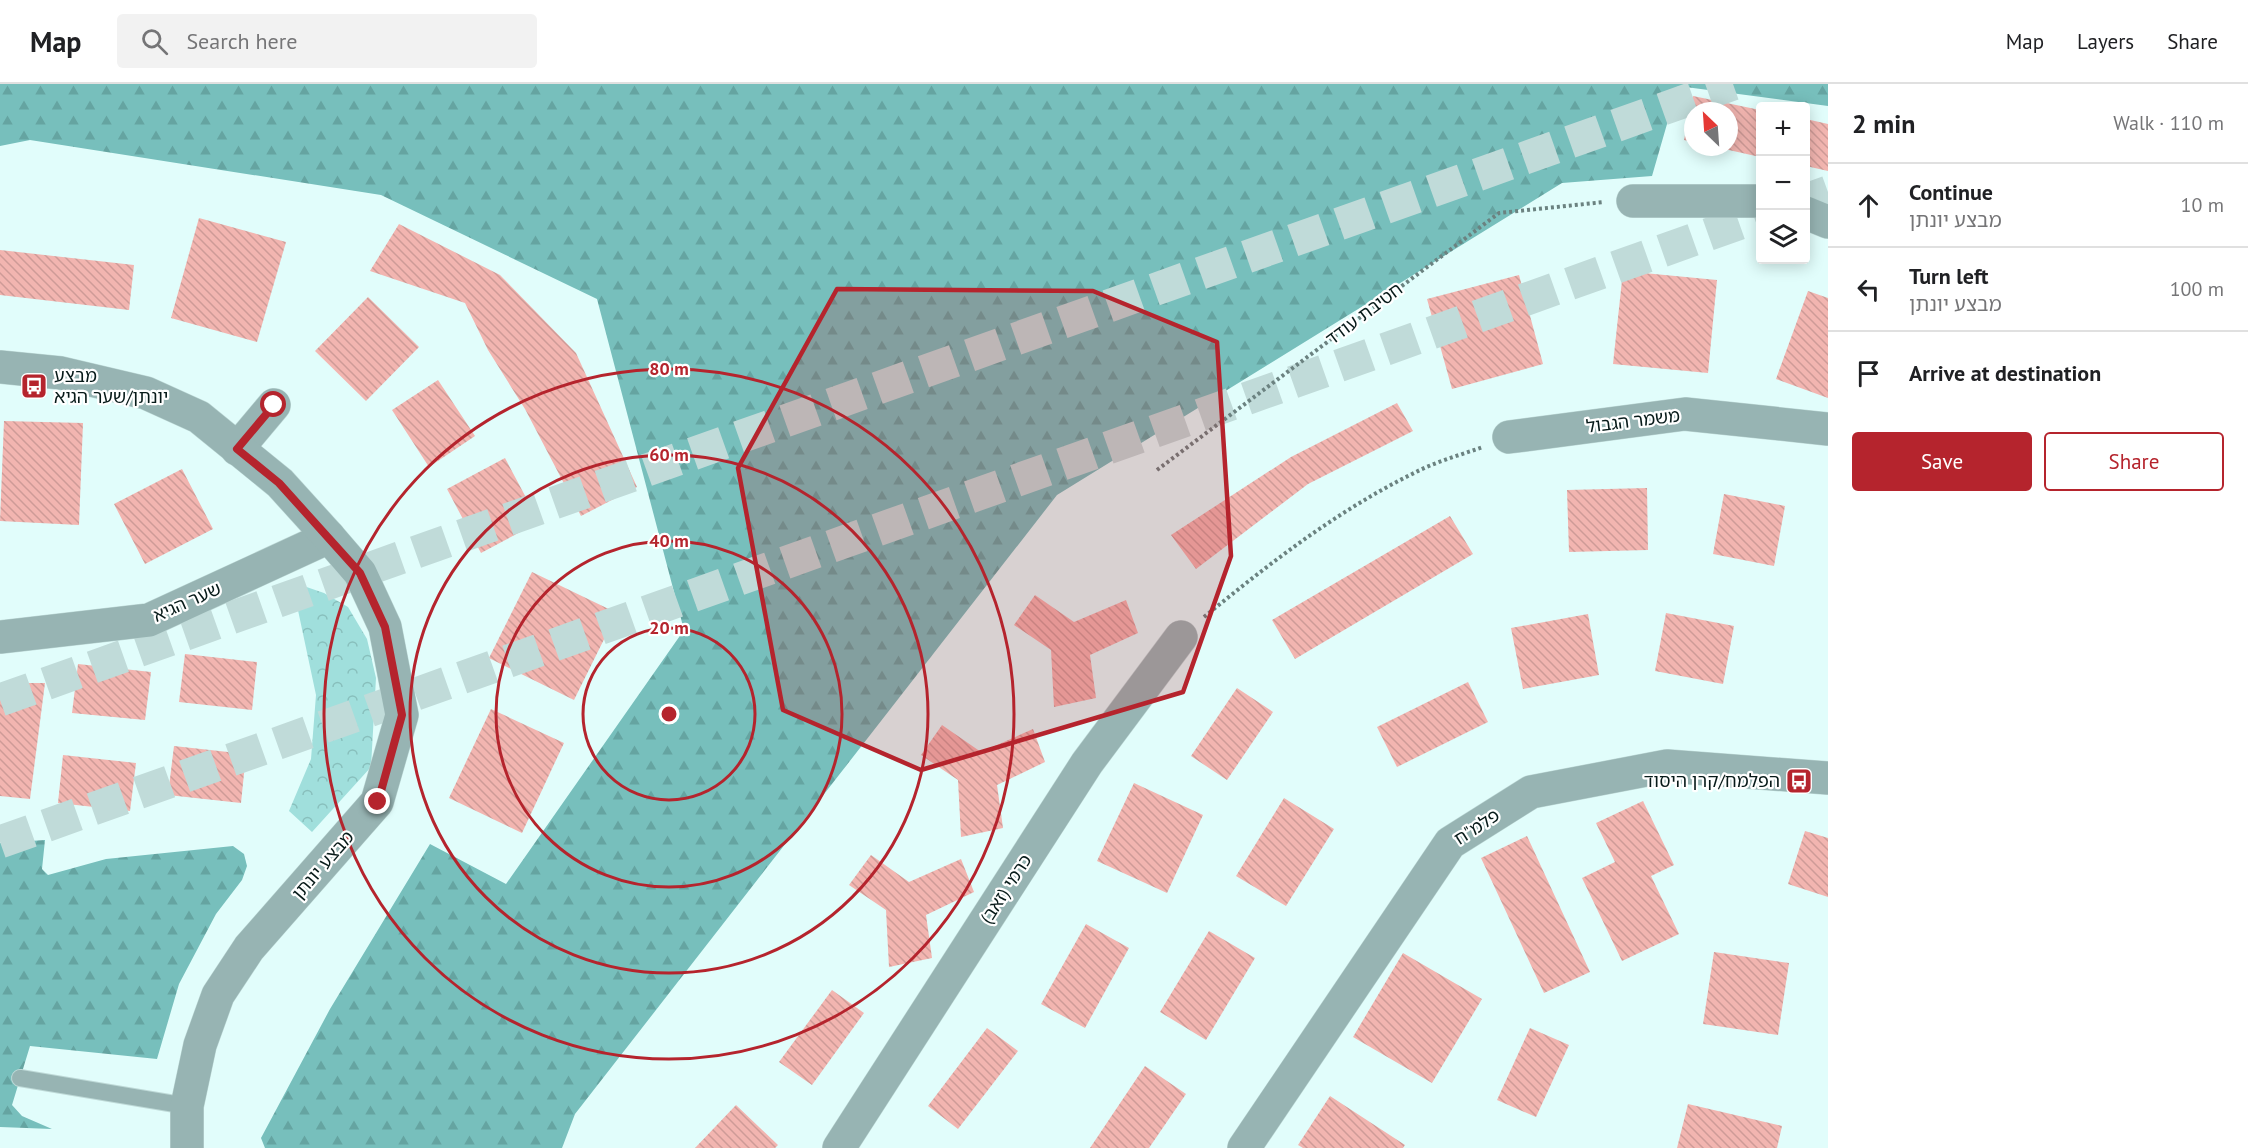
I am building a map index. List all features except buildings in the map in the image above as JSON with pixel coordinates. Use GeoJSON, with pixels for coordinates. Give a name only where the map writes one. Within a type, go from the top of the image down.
{"type":"FeatureCollection","features":[{"type":"Feature","properties":{"kind":"street"},"geometry":{"type":"LineString","coordinates":[[1633,201],[1756,201]]}},
{"type":"Feature","properties":{"kind":"street"},"geometry":{"type":"LineString","coordinates":[[1810,215],[1828,222]]}},
{"type":"Feature","properties":{"kind":"street","name":"מבצע יונתן"},"geometry":{"type":"LineString","coordinates":[[0,367],[61,374],[147,393],[199,417],[279,483],[329,537],[360,573],[385,627],[402,715],[378,802],[249,948],[218,995],[200,1045],[187,1106],[187,1148]]}},
{"type":"Feature","properties":{"kind":"street"},"geometry":{"type":"LineString","coordinates":[[237,449],[274,405]]}},
{"type":"Feature","properties":{"kind":"street","name":"משמר הגבול"},"geometry":{"type":"LineString","coordinates":[[1509,436],[1685,414],[1828,429]]}},
{"type":"Feature","properties":{"kind":"street","name":"שער הגיא"},"geometry":{"type":"LineString","coordinates":[[0,637],[149,620],[329,537]]}},
{"type":"Feature","properties":{"kind":"street","name":"כרמי (זאב)"},"geometry":{"type":"LineString","coordinates":[[839,1148],[1087,763],[1181,637]]}},
{"type":"Feature","properties":{"kind":"street","name":"פלמ\"ח"},"geometry":{"type":"LineString","coordinates":[[1244,1148],[1450,843],[1531,792],[1667,766],[1828,778]]}},
{"type":"Feature","properties":{"kind":"lane"},"geometry":{"type":"LineString","coordinates":[[20,1078],[187,1106]]}},
{"type":"Feature","properties":{"kind":"path","name":"חטיבת עודד"},"geometry":{"type":"LineString","coordinates":[[1157,470],[1499,213],[1589,203]]}},
{"type":"Feature","properties":{"kind":"path"},"geometry":{"type":"LineString","coordinates":[[1181,637],[1256,574],[1328,521],[1415,473],[1509,436]]}},
{"type":"Feature","properties":{"kind":"highlighted area"},"geometry":{"type":"Polygon","coordinates":[[[837,289],[1093,291],[1217,342],[1231,556],[1183,692],[921,770],[783,710],[738,468],[837,289]]]}},
{"type":"Feature","properties":{"kind":"green space"},"geometry":{"type":"Polygon","coordinates":[[[0,84],[1828,84],[1828,106],[1678,86],[1652,176],[1562,183],[1057,495],[575,1114],[562,1148],[265,1148],[261,1138],[330,1009],[430,844],[506,884],[684,630],[597,299],[381,195],[30,140],[0,146],[0,84]]]}},
{"type":"Feature","properties":{"kind":"green space"},"geometry":{"type":"Polygon","coordinates":[[[292,582],[324,593],[348,607],[367,639],[376,678],[371,767],[312,832],[289,811],[311,759],[316,695],[292,582]]]}},
{"type":"Feature","properties":{"kind":"green space"},"geometry":{"type":"Polygon","coordinates":[[[45,840],[42,869],[48,875],[106,859],[233,846],[244,854],[247,866],[242,880],[216,914],[179,984],[157,1059],[30,1046],[12,1105],[22,1116],[52,1129],[0,1127],[0,843],[45,840]]]}},
{"type":"Feature","properties":{"kind":"tunnel"},"geometry":{"type":"LineString","coordinates":[[0,700],[1733,84]]}},
{"type":"Feature","properties":{"kind":"tunnel"},"geometry":{"type":"LineString","coordinates":[[1810,199],[1828,192]]}},
{"type":"Feature","properties":{"kind":"tunnel"},"geometry":{"type":"LineString","coordinates":[[0,842],[1756,217]]}},
{"type":"Feature","properties":{"kind":"place","name":"מבצע יונתן/שער הגיא"},"geometry":{"type":"Point","coordinates":[34,386]}},
{"type":"Feature","properties":{"kind":"place","name":"הפלמח/קרן היסוד"},"geometry":{"type":"Point","coordinates":[1799,781]}},
{"type":"Feature","properties":{"kind":"route"},"geometry":{"type":"LineString","coordinates":[[274,405],[237,449],[279,483],[360,573],[385,627],[402,715],[378,802]]}}]}
